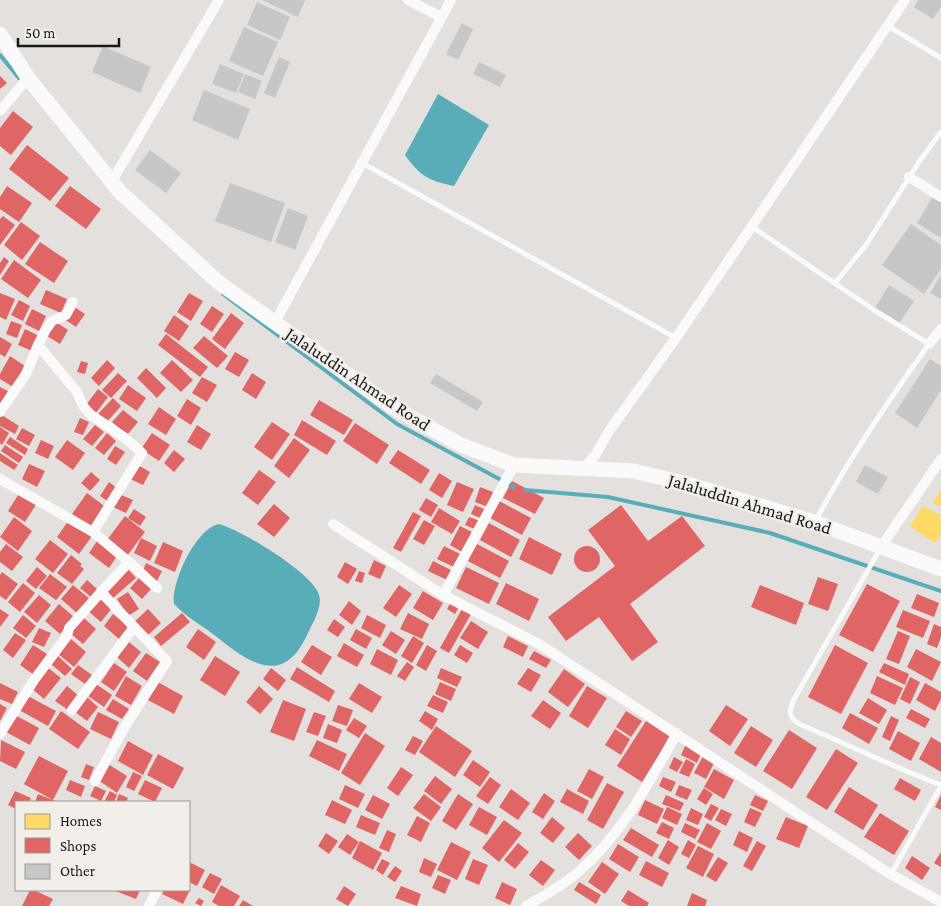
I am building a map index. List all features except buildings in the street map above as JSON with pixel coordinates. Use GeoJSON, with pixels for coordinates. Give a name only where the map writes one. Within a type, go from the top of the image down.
{"type":"FeatureCollection","features":[{"type":"Feature","properties":{"kind":"street"},"geometry":{"type":"LineString","coordinates":[[112,181],[219,0]]}},
{"type":"Feature","properties":{"kind":"street"},"geometry":{"type":"LineString","coordinates":[[408,0],[441,17]]}},
{"type":"Feature","properties":{"kind":"street"},"geometry":{"type":"LineString","coordinates":[[275,322],[451,0]]}},
{"type":"Feature","properties":{"kind":"street"},"geometry":{"type":"LineString","coordinates":[[584,468],[596,454],[609,431],[676,338],[905,0]]}},
{"type":"Feature","properties":{"kind":"street","name":"Jalaluddin Ahmad Road"},"geometry":{"type":"LineString","coordinates":[[0,34],[28,78],[120,192],[218,282],[396,409],[461,445],[514,465],[634,471],[691,484],[814,522],[941,569]]}},
{"type":"Feature","properties":{"kind":"street"},"geometry":{"type":"LineString","coordinates":[[0,111],[28,78]]}},
{"type":"Feature","properties":{"kind":"street"},"geometry":{"type":"LineString","coordinates":[[910,177],[941,197]]}},
{"type":"Feature","properties":{"kind":"street"},"geometry":{"type":"LineString","coordinates":[[0,412],[26,374],[45,331],[52,321],[66,315],[73,302]]}},
{"type":"Feature","properties":{"kind":"street"},"geometry":{"type":"LineString","coordinates":[[929,344],[941,329]]}},
{"type":"Feature","properties":{"kind":"street"},"geometry":{"type":"LineString","coordinates":[[38,345],[77,392],[87,411],[125,438],[142,453],[93,532]]}},
{"type":"Feature","properties":{"kind":"street"},"geometry":{"type":"LineString","coordinates":[[881,547],[941,459]]}},
{"type":"Feature","properties":{"kind":"street"},"geometry":{"type":"LineString","coordinates":[[443,595],[514,465]]}},
{"type":"Feature","properties":{"kind":"street"},"geometry":{"type":"LineString","coordinates":[[0,479],[93,532],[157,588]]}},
{"type":"Feature","properties":{"kind":"street"},"geometry":{"type":"LineString","coordinates":[[333,524],[443,595],[538,644],[677,733],[890,874],[941,902]]}},
{"type":"Feature","properties":{"kind":"street"},"geometry":{"type":"LineString","coordinates":[[0,734],[34,680],[67,636],[69,628],[128,562]]}},
{"type":"Feature","properties":{"kind":"street"},"geometry":{"type":"LineString","coordinates":[[95,782],[124,728],[167,661],[101,592]]}},
{"type":"Feature","properties":{"kind":"street"},"geometry":{"type":"LineString","coordinates":[[72,710],[134,627]]}},
{"type":"Feature","properties":{"kind":"street"},"geometry":{"type":"LineString","coordinates":[[526,906],[557,888],[577,873],[606,845],[633,810],[677,733]]}},
{"type":"Feature","properties":{"kind":"street"},"geometry":{"type":"LineString","coordinates":[[149,906],[156,891]]}},
{"type":"Feature","properties":{"kind":"lane"},"geometry":{"type":"LineString","coordinates":[[887,26],[941,58]]}},
{"type":"Feature","properties":{"kind":"lane"},"geometry":{"type":"LineString","coordinates":[[835,283],[866,245],[941,132]]}},
{"type":"Feature","properties":{"kind":"lane"},"geometry":{"type":"LineString","coordinates":[[361,163],[676,338]]}},
{"type":"Feature","properties":{"kind":"lane"},"geometry":{"type":"LineString","coordinates":[[751,226],[874,310],[929,344],[877,417],[839,477],[814,522]]}},
{"type":"Feature","properties":{"kind":"lane"},"geometry":{"type":"LineString","coordinates":[[881,547],[793,701],[790,712],[792,718],[799,724],[870,754],[894,767],[941,785],[890,874]]}},
{"type":"Feature","properties":{"kind":"water"},"geometry":{"type":"Polygon","coordinates":[[[438,94],[489,125],[454,186],[426,177],[415,168],[405,155],[438,94]]]}},
{"type":"Feature","properties":{"kind":"water"},"geometry":{"type":"Polygon","coordinates":[[[219,524],[259,543],[291,564],[314,586],[319,595],[320,605],[312,626],[297,652],[287,661],[275,666],[263,665],[251,660],[174,604],[177,583],[187,558],[202,535],[210,528],[219,524]]]}},
{"type":"Feature","properties":{"kind":"waterway"},"geometry":{"type":"LineString","coordinates":[[0,55],[19,78]]}},
{"type":"Feature","properties":{"kind":"waterway"},"geometry":{"type":"LineString","coordinates":[[223,294],[397,424],[514,487]]}},
{"type":"Feature","properties":{"kind":"waterway"},"geometry":{"type":"LineString","coordinates":[[525,490],[608,497],[770,533],[941,591]]}}]}
